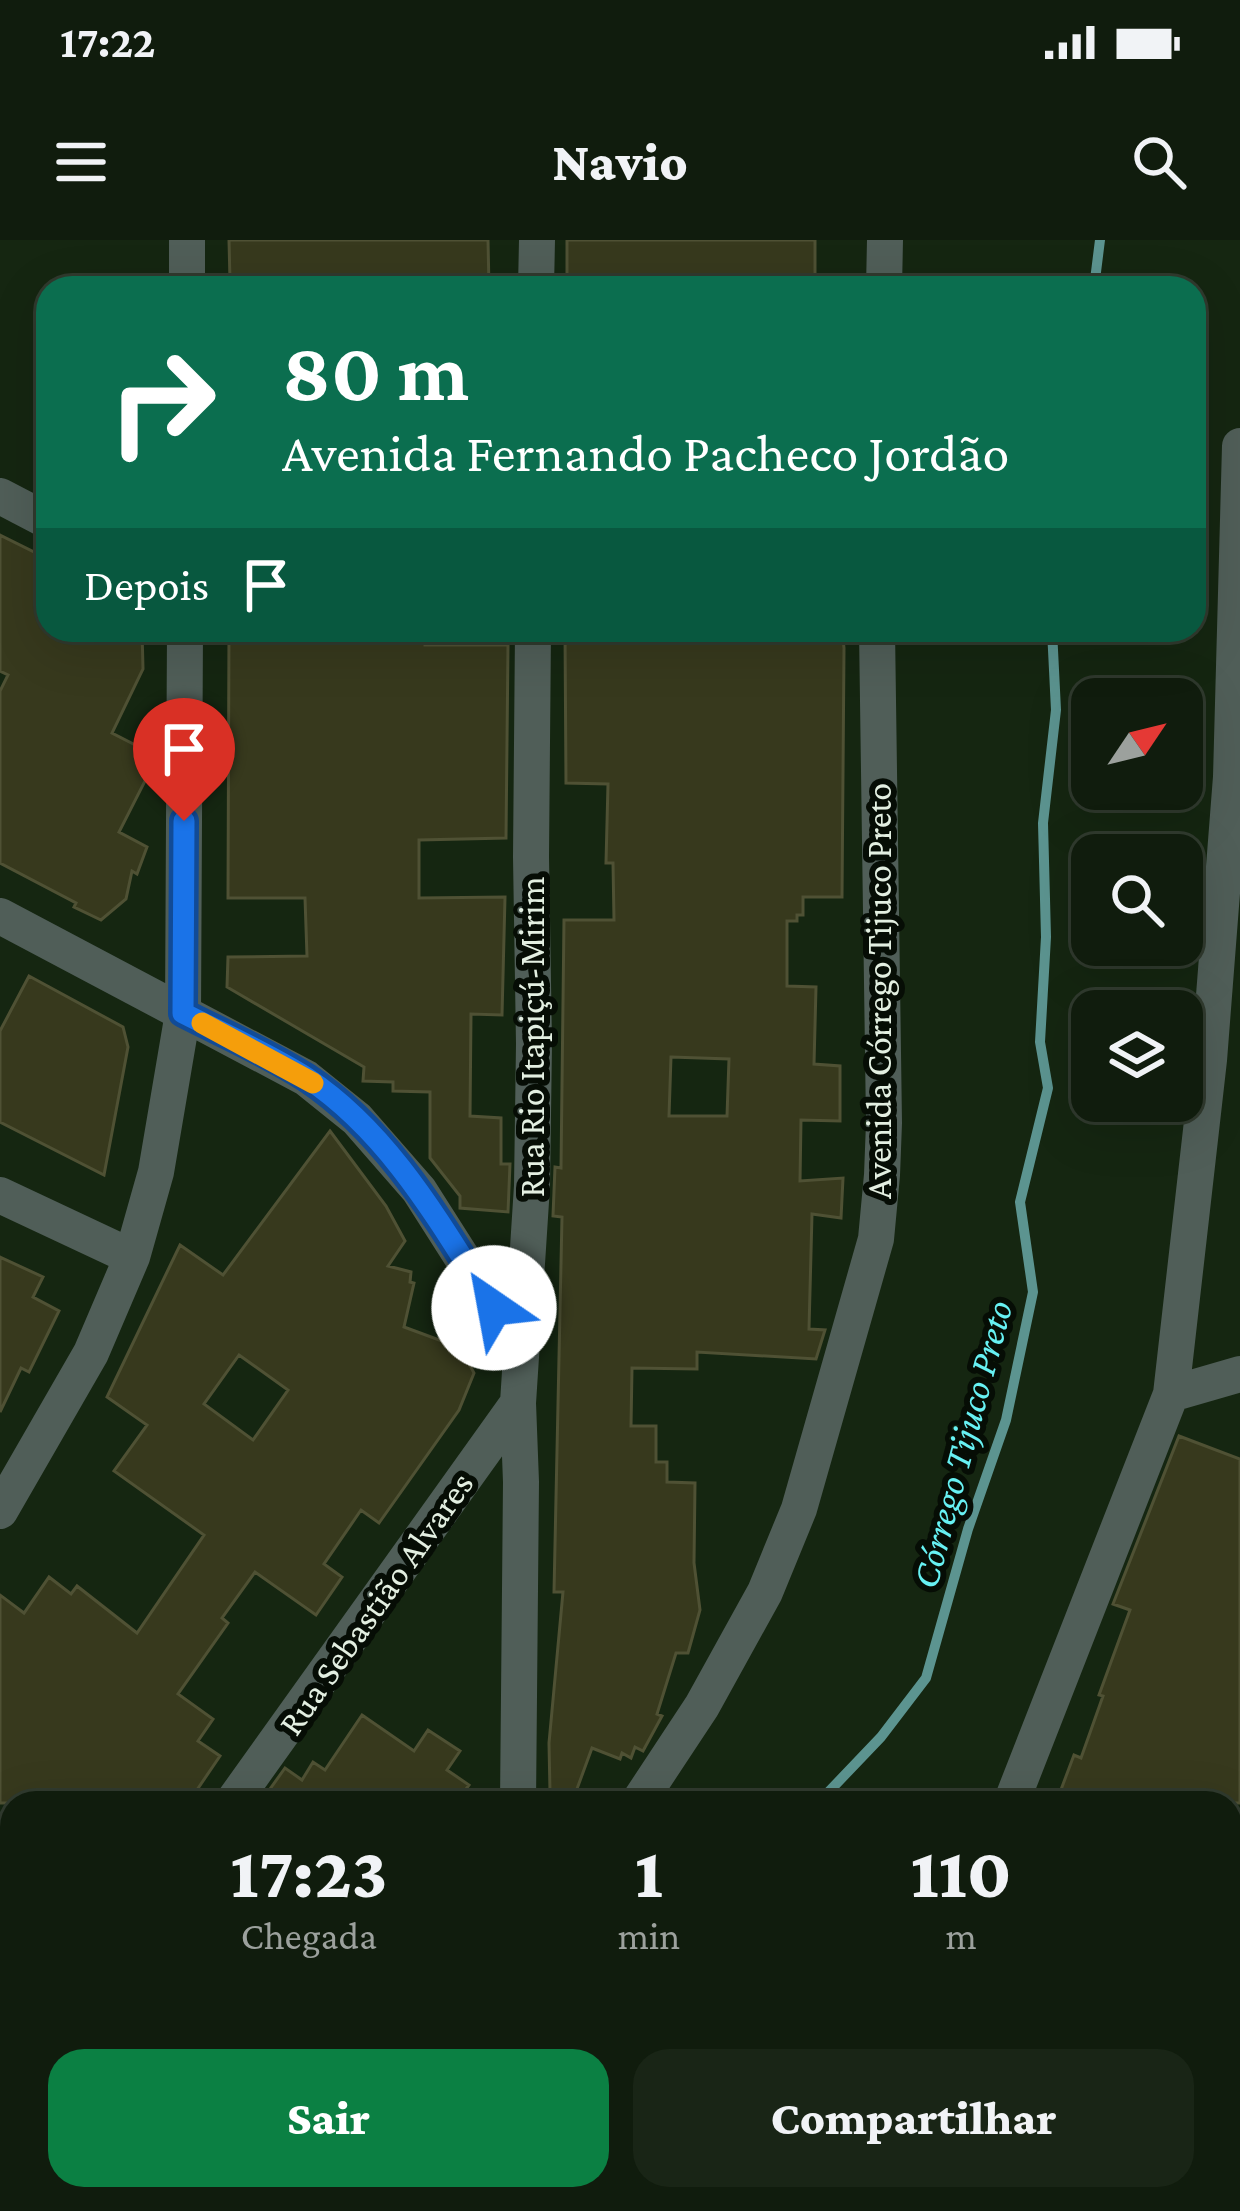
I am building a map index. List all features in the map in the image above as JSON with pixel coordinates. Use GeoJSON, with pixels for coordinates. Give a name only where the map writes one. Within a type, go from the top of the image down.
{"type":"FeatureCollection","features":[{"type":"Feature","properties":{"kind":"street"},"geometry":{"type":"LineString","coordinates":[[187,240],[187,276]]}},
{"type":"Feature","properties":{"kind":"street"},"geometry":{"type":"LineString","coordinates":[[536,276],[537,240]]}},
{"type":"Feature","properties":{"kind":"street"},"geometry":{"type":"LineString","coordinates":[[884,276],[885,240]]}},
{"type":"Feature","properties":{"kind":"street"},"geometry":{"type":"LineString","coordinates":[[1017,1791],[1171,1394],[1209,1060],[1231,777],[1240,446]]}},
{"type":"Feature","properties":{"kind":"street"},"geometry":{"type":"LineString","coordinates":[[0,496],[36,515]]}},
{"type":"Feature","properties":{"kind":"street"},"geometry":{"type":"LineString","coordinates":[[3,1501],[91,1353],[132,1257],[156,1172],[183,1013],[185,642]]}},
{"type":"Feature","properties":{"kind":"street","name":"Rua Rio Itapiçú-Mirim"},"geometry":{"type":"LineString","coordinates":[[518,1791],[519,1347],[532,1186],[533,642]]}},
{"type":"Feature","properties":{"kind":"street","name":"Avenida Córrego Tijuco Preto"},"geometry":{"type":"LineString","coordinates":[[646,1791],[702,1706],[765,1592],[799,1509],[876,1239],[884,1123],[878,642]]}},
{"type":"Feature","properties":{"kind":"street"},"geometry":{"type":"LineString","coordinates":[[0,916],[306,1078],[357,1118],[419,1190],[519,1347]]}},
{"type":"Feature","properties":{"kind":"street"},"geometry":{"type":"LineString","coordinates":[[0,1195],[132,1257]]}},
{"type":"Feature","properties":{"kind":"street"},"geometry":{"type":"LineString","coordinates":[[1171,1394],[1240,1374]]}},
{"type":"Feature","properties":{"kind":"street","name":"Rua Sebastião Alvares"},"geometry":{"type":"LineString","coordinates":[[241,1791],[518,1403]]}},
{"type":"Feature","properties":{"kind":"building"},"geometry":{"type":"Polygon","coordinates":[[[229,240],[488,240],[489,276],[230,276],[229,240]]]}},
{"type":"Feature","properties":{"kind":"building"},"geometry":{"type":"Polygon","coordinates":[[[567,240],[815,240],[815,276],[567,276],[567,240]]]}},
{"type":"Feature","properties":{"kind":"building"},"geometry":{"type":"Polygon","coordinates":[[[0,535],[36,553],[36,642],[142,642],[143,669],[112,733],[143,749],[145,781],[119,832],[147,847],[137,874],[132,871],[126,899],[101,920],[0,863],[0,691],[8,675],[0,671],[0,535]]]}},
{"type":"Feature","properties":{"kind":"building"},"geometry":{"type":"Polygon","coordinates":[[[229,642],[508,645],[506,838],[419,840],[419,898],[505,897],[502,1015],[471,1014],[470,1116],[501,1118],[501,1164],[510,1164],[508,1212],[460,1208],[460,1196],[430,1158],[430,1092],[393,1091],[393,1082],[363,1081],[364,1067],[227,987],[228,957],[307,956],[305,898],[228,898],[229,642]]]}},
{"type":"Feature","properties":{"kind":"building"},"geometry":{"type":"Polygon","coordinates":[[[565,642],[843,642],[842,897],[803,897],[803,915],[787,921],[787,986],[816,987],[814,1064],[840,1066],[840,1121],[801,1120],[800,1181],[843,1178],[841,1218],[812,1214],[809,1329],[825,1330],[816,1359],[697,1352],[697,1369],[632,1368],[631,1426],[656,1426],[656,1462],[667,1462],[667,1482],[695,1483],[694,1563],[700,1610],[688,1653],[676,1653],[657,1714],[662,1716],[643,1751],[635,1747],[631,1758],[622,1753],[620,1759],[592,1748],[576,1791],[550,1791],[549,1743],[563,1592],[554,1592],[562,1217],[553,1216],[555,1167],[561,1168],[564,920],[614,920],[613,863],[606,863],[608,784],[566,783],[565,642]],[[671,1057],[669,1116],[727,1116],[729,1059],[671,1057]]]}},
{"type":"Feature","properties":{"kind":"building"},"geometry":{"type":"Polygon","coordinates":[[[29,976],[123,1027],[128,1047],[104,1175],[0,1122],[0,1031],[29,976]]]}},
{"type":"Feature","properties":{"kind":"building"},"geometry":{"type":"Polygon","coordinates":[[[330,1131],[386,1206],[405,1241],[388,1266],[411,1272],[414,1283],[404,1327],[461,1348],[474,1373],[459,1410],[379,1523],[361,1510],[324,1564],[342,1577],[316,1615],[255,1572],[222,1618],[228,1623],[178,1694],[213,1719],[198,1741],[220,1756],[196,1791],[0,1791],[0,1595],[24,1613],[49,1577],[71,1594],[77,1586],[137,1633],[204,1535],[114,1471],[147,1425],[107,1397],[180,1245],[223,1275],[330,1131]],[[239,1355],[204,1404],[253,1440],[288,1390],[239,1355]]]}},
{"type":"Feature","properties":{"kind":"building"},"geometry":{"type":"Polygon","coordinates":[[[0,1257],[43,1277],[33,1297],[59,1311],[29,1372],[21,1368],[0,1412],[0,1257]]]}},
{"type":"Feature","properties":{"kind":"building"},"geometry":{"type":"Polygon","coordinates":[[[1179,1436],[1240,1459],[1240,1791],[1060,1791],[1074,1755],[1081,1758],[1130,1610],[1113,1604],[1179,1436]]]}},
{"type":"Feature","properties":{"kind":"building"},"geometry":{"type":"Polygon","coordinates":[[[362,1715],[414,1751],[428,1730],[460,1751],[447,1770],[469,1785],[465,1791],[269,1791],[285,1768],[302,1780],[313,1762],[325,1770],[362,1715]]]}},
{"type":"Feature","properties":{"kind":"waterway","name":"Córrego Tijuco Preto"},"geometry":{"type":"LineString","coordinates":[[1096,276],[1100,240]]}},
{"type":"Feature","properties":{"kind":"waterway","name":"Córrego Tijuco Preto"},"geometry":{"type":"LineString","coordinates":[[829,1791],[881,1737],[926,1678],[968,1529],[1006,1420],[1033,1292],[1020,1202],[1048,1088],[1040,1042],[1046,937],[1043,823],[1056,710],[1053,642]]}},
{"type":"Feature","properties":{"kind":"slow traffic"},"geometry":{"type":"LineString","coordinates":[[202,1023],[313,1083]]}},
{"type":"Feature","properties":{"kind":"route"},"geometry":{"type":"LineString","coordinates":[[184,821],[183,1013],[306,1078],[357,1118],[419,1190],[494,1308]]}}]}
